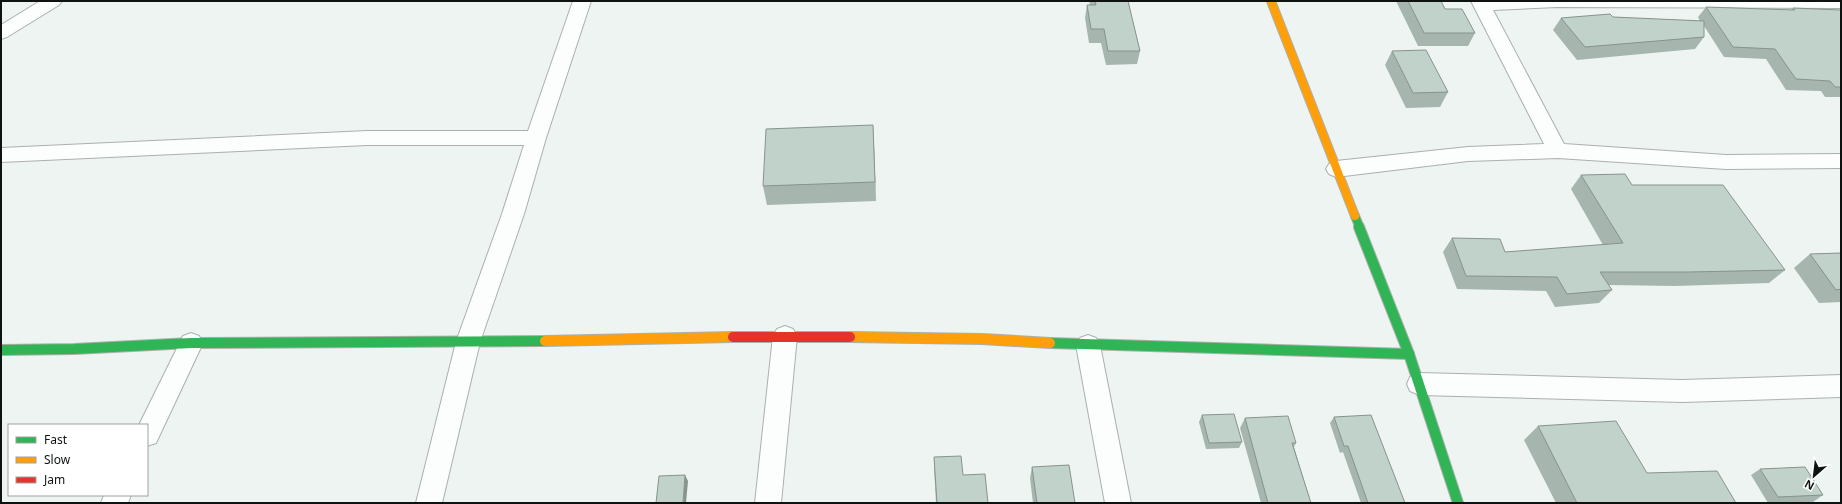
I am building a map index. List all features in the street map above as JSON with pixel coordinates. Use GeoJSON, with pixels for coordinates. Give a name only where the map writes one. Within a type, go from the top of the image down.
{"type":"FeatureCollection","features":[{"type":"Feature","properties":{"kind":"street"},"geometry":{"type":"LineString","coordinates":[[1,33],[53,1]]}},
{"type":"Feature","properties":{"kind":"street"},"geometry":{"type":"LineString","coordinates":[[429,503],[468,342],[513,214],[536,138],[582,1],[566,1]]}},
{"type":"Feature","properties":{"kind":"street"},"geometry":{"type":"LineString","coordinates":[[1271,1],[1409,354],[1458,503]]}},
{"type":"Feature","properties":{"kind":"street"},"geometry":{"type":"LineString","coordinates":[[1558,152],[1481,3],[1564,1],[1841,2]]}},
{"type":"Feature","properties":{"kind":"street"},"geometry":{"type":"LineString","coordinates":[[1,155],[367,138],[536,138]]}},
{"type":"Feature","properties":{"kind":"street"},"geometry":{"type":"LineString","coordinates":[[1336,169],[1468,154],[1558,152],[1726,162],[1841,161]]}},
{"type":"Feature","properties":{"kind":"street"},"geometry":{"type":"LineString","coordinates":[[1,350],[74,349],[191,343],[468,342],[785,336],[982,339],[1088,346],[1409,354]]}},
{"type":"Feature","properties":{"kind":"street"},"geometry":{"type":"LineString","coordinates":[[768,503],[785,336]]}},
{"type":"Feature","properties":{"kind":"street"},"geometry":{"type":"LineString","coordinates":[[148,433],[191,343]]}},
{"type":"Feature","properties":{"kind":"street"},"geometry":{"type":"LineString","coordinates":[[1088,346],[1118,503]]}},
{"type":"Feature","properties":{"kind":"street"},"geometry":{"type":"LineString","coordinates":[[1419,384],[1682,392],[1841,386]]}},
{"type":"Feature","properties":{"kind":"building"},"geometry":{"type":"Polygon","coordinates":[[[1095,1],[1128,1],[1140,51],[1108,51],[1104,29],[1091,29],[1087,5],[1096,5],[1095,1]]]}},
{"type":"Feature","properties":{"kind":"building"},"geometry":{"type":"Polygon","coordinates":[[[1408,1],[1441,1],[1445,9],[1462,9],[1475,33],[1424,33],[1408,1]]]}},
{"type":"Feature","properties":{"kind":"building"},"geometry":{"type":"Polygon","coordinates":[[[1706,7],[1841,10],[1841,87],[1835,87],[1830,81],[1796,79],[1775,49],[1733,47],[1706,7]]]}},
{"type":"Feature","properties":{"kind":"building"},"geometry":{"type":"Polygon","coordinates":[[[1610,14],[1613,17],[1704,21],[1704,37],[1585,47],[1561,18],[1610,14]]]}},
{"type":"Feature","properties":{"kind":"building"},"geometry":{"type":"Polygon","coordinates":[[[1426,50],[1448,92],[1413,93],[1392,51],[1426,50]]]}},
{"type":"Feature","properties":{"kind":"building"},"geometry":{"type":"Polygon","coordinates":[[[873,125],[875,182],[763,186],[766,129],[873,125]]]}},
{"type":"Feature","properties":{"kind":"building"},"geometry":{"type":"Polygon","coordinates":[[[1625,174],[1632,185],[1723,185],[1785,270],[1600,272],[1612,290],[1567,294],[1557,277],[1466,276],[1452,238],[1500,239],[1505,252],[1623,243],[1581,175],[1625,174]]]}},
{"type":"Feature","properties":{"kind":"building"},"geometry":{"type":"Polygon","coordinates":[[[1841,253],[1841,289],[1836,290],[1810,254],[1841,253]]]}},
{"type":"Feature","properties":{"kind":"building"},"geometry":{"type":"Polygon","coordinates":[[[1234,414],[1242,442],[1209,443],[1202,415],[1234,414]]]}},
{"type":"Feature","properties":{"kind":"building"},"geometry":{"type":"Polygon","coordinates":[[[1371,415],[1405,503],[1368,503],[1348,446],[1344,446],[1334,417],[1371,415]]]}},
{"type":"Feature","properties":{"kind":"building"},"geometry":{"type":"Polygon","coordinates":[[[1288,416],[1296,443],[1292,443],[1311,503],[1268,503],[1245,418],[1288,416]]]}},
{"type":"Feature","properties":{"kind":"building"},"geometry":{"type":"Polygon","coordinates":[[[1616,421],[1647,473],[1717,471],[1736,503],[1577,503],[1538,426],[1616,421]]]}},
{"type":"Feature","properties":{"kind":"building"},"geometry":{"type":"Polygon","coordinates":[[[961,456],[963,475],[985,474],[988,503],[937,503],[934,457],[961,456]]]}},
{"type":"Feature","properties":{"kind":"building"},"geometry":{"type":"Polygon","coordinates":[[[1069,465],[1075,503],[1037,503],[1032,467],[1069,465]]]}},
{"type":"Feature","properties":{"kind":"building"},"geometry":{"type":"Polygon","coordinates":[[[1805,467],[1823,495],[1778,497],[1760,469],[1805,467]]]}},
{"type":"Feature","properties":{"kind":"building"},"geometry":{"type":"Polygon","coordinates":[[[685,475],[683,503],[656,503],[659,476],[685,475]]]}},
{"type":"Feature","properties":{"kind":"traffic: fast"},"geometry":{"type":"LineString","coordinates":[[1355,216],[1409,354],[1458,503]]}},
{"type":"Feature","properties":{"kind":"traffic: fast"},"geometry":{"type":"LineString","coordinates":[[1,350],[74,349],[191,343],[545,341]]}},
{"type":"Feature","properties":{"kind":"traffic: fast"},"geometry":{"type":"LineString","coordinates":[[1050,343],[1409,354]]}},
{"type":"Feature","properties":{"kind":"traffic: slow"},"geometry":{"type":"LineString","coordinates":[[1271,1],[1355,216]]}},
{"type":"Feature","properties":{"kind":"traffic: slow"},"geometry":{"type":"LineString","coordinates":[[545,341],[733,337]]}},
{"type":"Feature","properties":{"kind":"traffic: slow"},"geometry":{"type":"LineString","coordinates":[[850,337],[982,339],[1050,343]]}},
{"type":"Feature","properties":{"kind":"traffic: jam"},"geometry":{"type":"LineString","coordinates":[[733,337],[850,337]]}}]}
